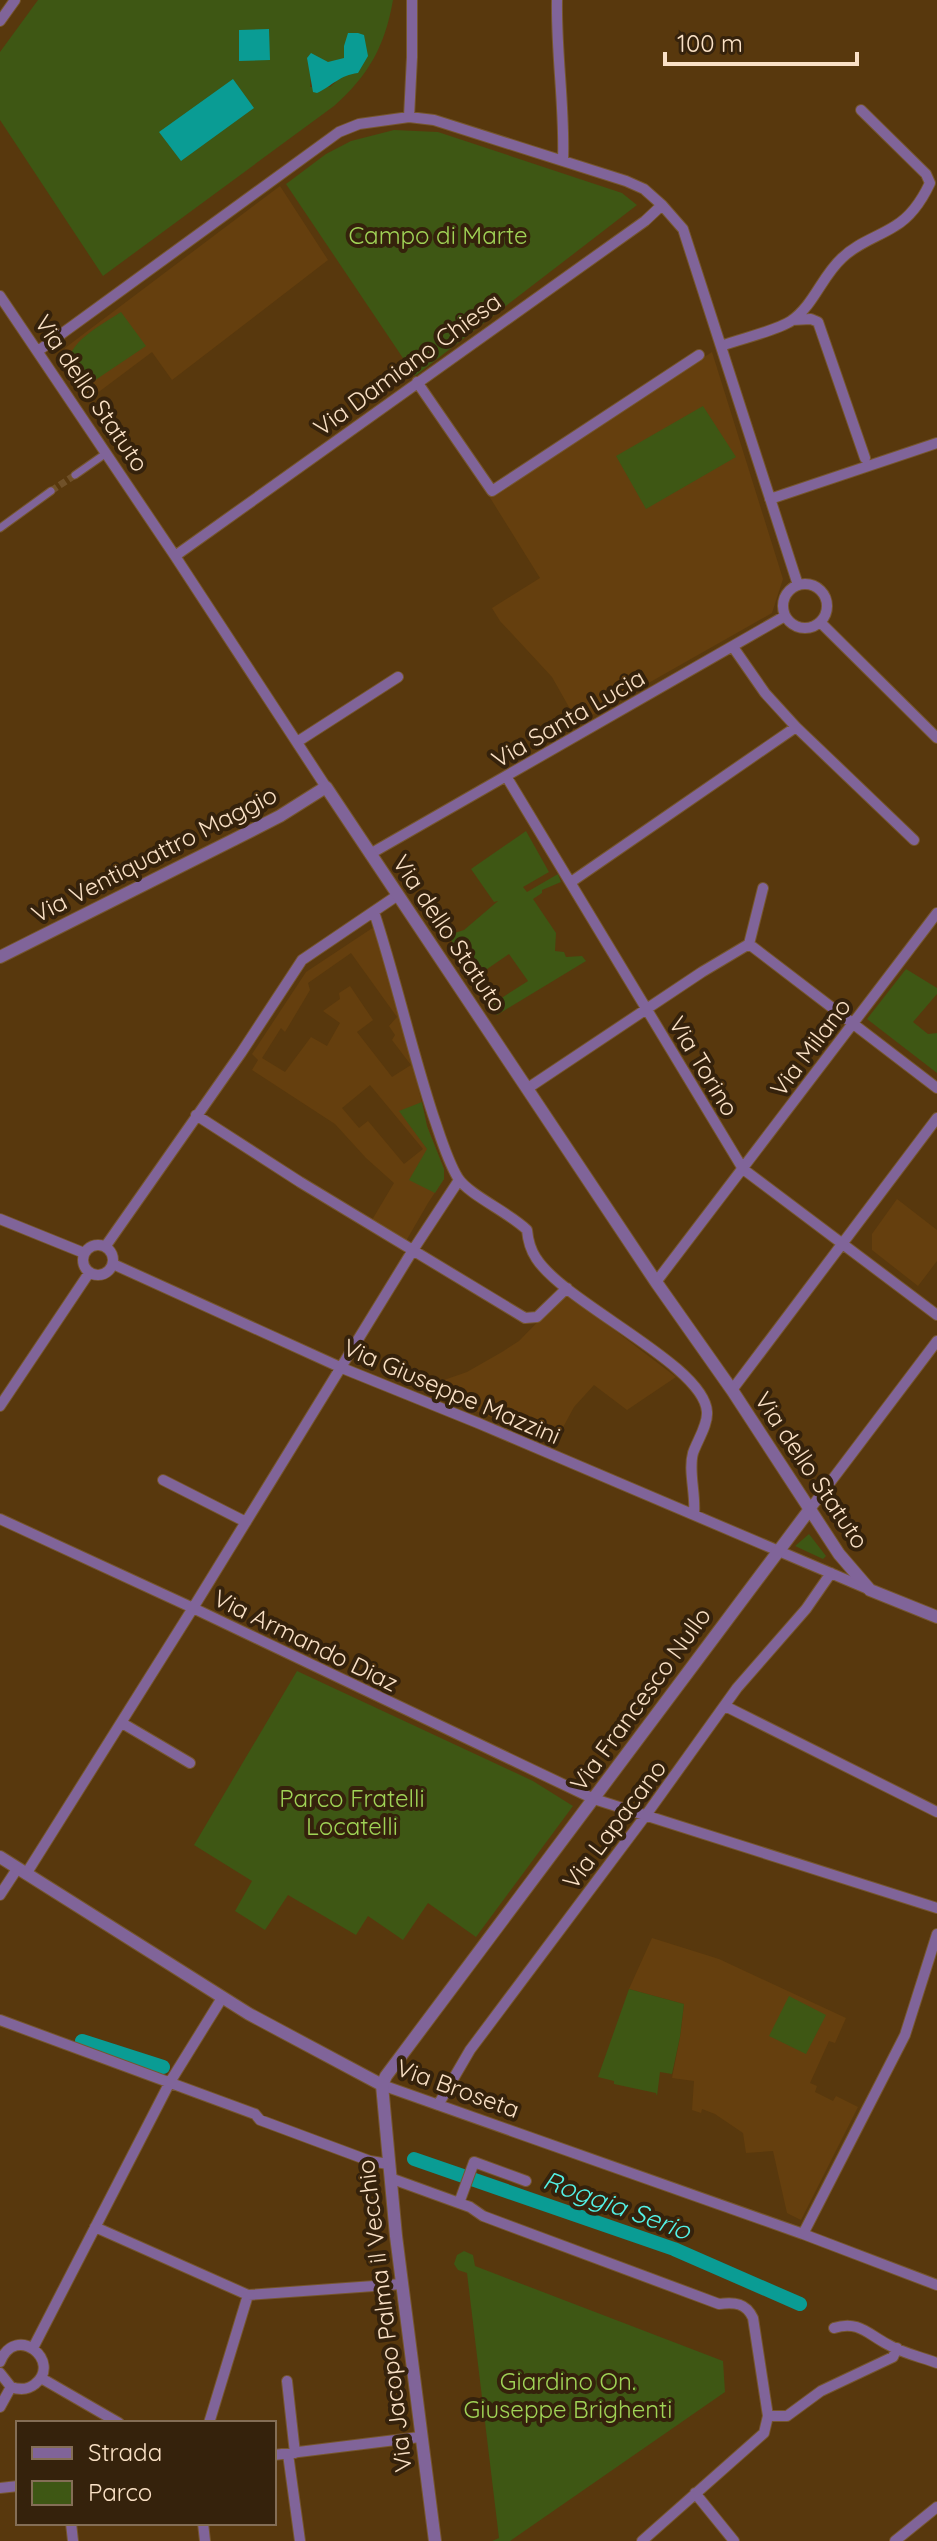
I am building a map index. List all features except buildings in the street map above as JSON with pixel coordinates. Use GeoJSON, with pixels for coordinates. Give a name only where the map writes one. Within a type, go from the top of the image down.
{"type":"FeatureCollection","features":[{"type":"Feature","properties":{"kind":"street"},"geometry":{"type":"LineString","coordinates":[[0,21],[15,0]]}},
{"type":"Feature","properties":{"kind":"street"},"geometry":{"type":"LineString","coordinates":[[409,117],[412,0]]}},
{"type":"Feature","properties":{"kind":"street"},"geometry":{"type":"LineString","coordinates":[[557,0],[563,161]]}},
{"type":"Feature","properties":{"kind":"street"},"geometry":{"type":"LineString","coordinates":[[792,320],[816,294],[842,257],[897,226],[914,211],[930,183],[926,174],[861,110]]}},
{"type":"Feature","properties":{"kind":"street"},"geometry":{"type":"LineString","coordinates":[[38,351],[339,132],[359,124],[409,117],[446,123],[644,189],[683,229],[798,585]]}},
{"type":"Feature","properties":{"kind":"street","name":"Via Damiano Chiesa"},"geometry":{"type":"LineString","coordinates":[[175,556],[645,221],[662,205]]}},
{"type":"Feature","properties":{"kind":"street","name":"Via dello Statuto"},"geometry":{"type":"LineString","coordinates":[[0,296],[38,351],[56,388],[175,556],[656,1282],[732,1390],[839,1554],[870,1590]]}},
{"type":"Feature","properties":{"kind":"street"},"geometry":{"type":"LineString","coordinates":[[721,346],[792,320],[811,319],[818,322],[865,458]]}},
{"type":"Feature","properties":{"kind":"street"},"geometry":{"type":"LineString","coordinates":[[417,382],[492,491],[699,355]]}},
{"type":"Feature","properties":{"kind":"street"},"geometry":{"type":"LineString","coordinates":[[770,499],[937,443]]}},
{"type":"Feature","properties":{"kind":"street"},"geometry":{"type":"LineString","coordinates":[[75,475],[105,454]]}},
{"type":"Feature","properties":{"kind":"street"},"geometry":{"type":"LineString","coordinates":[[0,528],[51,491]]}},
{"type":"Feature","properties":{"kind":"street"},"geometry":{"type":"LineString","coordinates":[[811,584],[824,595],[827,609],[820,622],[812,627],[794,626],[785,616],[782,604],[785,596],[798,585],[811,584]]}},
{"type":"Feature","properties":{"kind":"street","name":"Via Santa Lucia"},"geometry":{"type":"LineString","coordinates":[[370,854],[785,616]]}},
{"type":"Feature","properties":{"kind":"street"},"geometry":{"type":"LineString","coordinates":[[820,622],[937,738]]}},
{"type":"Feature","properties":{"kind":"street"},"geometry":{"type":"LineString","coordinates":[[733,647],[765,693],[796,727],[914,840]]}},
{"type":"Feature","properties":{"kind":"street"},"geometry":{"type":"LineString","coordinates":[[297,742],[398,677]]}},
{"type":"Feature","properties":{"kind":"street"},"geometry":{"type":"LineString","coordinates":[[571,882],[796,727]]}},
{"type":"Feature","properties":{"kind":"street","name":"Via Torino"},"geometry":{"type":"LineString","coordinates":[[506,776],[743,1169],[937,1315]]}},
{"type":"Feature","properties":{"kind":"street","name":"Via Ventiquattro Maggio"},"geometry":{"type":"LineString","coordinates":[[0,957],[246,834],[326,787]]}},
{"type":"Feature","properties":{"kind":"street"},"geometry":{"type":"LineString","coordinates":[[528,1088],[715,963],[749,944],[763,888]]}},
{"type":"Feature","properties":{"kind":"street"},"geometry":{"type":"LineString","coordinates":[[105,1247],[302,960],[398,895]]}},
{"type":"Feature","properties":{"kind":"street"},"geometry":{"type":"LineString","coordinates":[[374,912],[425,1092],[459,1180],[515,1218],[527,1230],[529,1245],[538,1262],[567,1288],[687,1377],[703,1400],[707,1413],[692,1457],[694,1514]]}},
{"type":"Feature","properties":{"kind":"street","name":"Via Milano"},"geometry":{"type":"LineString","coordinates":[[656,1282],[937,913]]}},
{"type":"Feature","properties":{"kind":"street"},"geometry":{"type":"LineString","coordinates":[[749,944],[937,1088]]}},
{"type":"Feature","properties":{"kind":"street"},"geometry":{"type":"LineString","coordinates":[[196,1115],[300,1182],[525,1318],[537,1317],[567,1288]]}},
{"type":"Feature","properties":{"kind":"street"},"geometry":{"type":"LineString","coordinates":[[732,1390],[937,1118]]}},
{"type":"Feature","properties":{"kind":"street"},"geometry":{"type":"LineString","coordinates":[[0,1895],[22,1871],[122,1723],[459,1180]]}},
{"type":"Feature","properties":{"kind":"street"},"geometry":{"type":"LineString","coordinates":[[0,1219],[84,1253]]}},
{"type":"Feature","properties":{"kind":"street"},"geometry":{"type":"LineString","coordinates":[[93,1246],[105,1247],[112,1255],[113,1264],[109,1271],[102,1275],[89,1273],[83,1264],[84,1253],[93,1246]]}},
{"type":"Feature","properties":{"kind":"street","name":"Via Giuseppe Mazzini"},"geometry":{"type":"LineString","coordinates":[[113,1264],[342,1368],[870,1590]]}},
{"type":"Feature","properties":{"kind":"street"},"geometry":{"type":"LineString","coordinates":[[0,1406],[89,1273]]}},
{"type":"Feature","properties":{"kind":"street","name":"Via Francesco Nullo"},"geometry":{"type":"LineString","coordinates":[[382,2085],[777,1551],[937,1341]]}},
{"type":"Feature","properties":{"kind":"street"},"geometry":{"type":"LineString","coordinates":[[163,1480],[246,1522]]}},
{"type":"Feature","properties":{"kind":"street","name":"Via Armando Diaz"},"geometry":{"type":"LineString","coordinates":[[0,1519],[594,1799],[937,1908]]}},
{"type":"Feature","properties":{"kind":"street","name":"Via Lapacano"},"geometry":{"type":"LineString","coordinates":[[438,2105],[470,2050],[737,1688],[806,1609],[831,1573]]}},
{"type":"Feature","properties":{"kind":"street"},"geometry":{"type":"LineString","coordinates":[[870,1590],[937,1617]]}},
{"type":"Feature","properties":{"kind":"street"},"geometry":{"type":"LineString","coordinates":[[725,1706],[937,1812]]}},
{"type":"Feature","properties":{"kind":"street"},"geometry":{"type":"LineString","coordinates":[[122,1723],[190,1763]]}},
{"type":"Feature","properties":{"kind":"street","name":"Via Broseta"},"geometry":{"type":"LineString","coordinates":[[0,1857],[222,1998],[297,2042],[382,2085],[803,2234],[937,2285]]}},
{"type":"Feature","properties":{"kind":"street"},"geometry":{"type":"LineString","coordinates":[[803,2234],[905,2035],[937,1934]]}},
{"type":"Feature","properties":{"kind":"street"},"geometry":{"type":"LineString","coordinates":[[33,2348],[170,2082],[222,1998]]}},
{"type":"Feature","properties":{"kind":"street"},"geometry":{"type":"LineString","coordinates":[[0,2020],[255,2114],[260,2120],[370,2161],[388,2164]]}},
{"type":"Feature","properties":{"kind":"street","name":"Via Jacopo Palma il Vecchio"},"geometry":{"type":"LineString","coordinates":[[382,2085],[388,2164],[435,2541]]}},
{"type":"Feature","properties":{"kind":"street"},"geometry":{"type":"LineString","coordinates":[[459,2203],[474,2162],[526,2181]]}},
{"type":"Feature","properties":{"kind":"street"},"geometry":{"type":"LineString","coordinates":[[390,2178],[719,2304],[745,2306],[753,2318],[768,2416],[764,2433],[642,2541]]}},
{"type":"Feature","properties":{"kind":"street"},"geometry":{"type":"LineString","coordinates":[[95,2227],[248,2295],[402,2284]]}},
{"type":"Feature","properties":{"kind":"street"},"geometry":{"type":"LineString","coordinates":[[210,2421],[248,2295]]}},
{"type":"Feature","properties":{"kind":"street"},"geometry":{"type":"LineString","coordinates":[[834,2328],[847,2324],[870,2333],[885,2344],[937,2363]]}},
{"type":"Feature","properties":{"kind":"street"},"geometry":{"type":"LineString","coordinates":[[0,2359],[18,2345],[33,2348],[44,2365],[41,2378],[31,2387],[11,2387],[0,2373]]}},
{"type":"Feature","properties":{"kind":"street"},"geometry":{"type":"LineString","coordinates":[[768,2416],[787,2416],[821,2391],[893,2357],[897,2348]]}},
{"type":"Feature","properties":{"kind":"street"},"geometry":{"type":"LineString","coordinates":[[41,2378],[116,2421]]}},
{"type":"Feature","properties":{"kind":"street"},"geometry":{"type":"LineString","coordinates":[[287,2381],[300,2541]]}},
{"type":"Feature","properties":{"kind":"street"},"geometry":{"type":"LineString","coordinates":[[0,2407],[11,2387]]}},
{"type":"Feature","properties":{"kind":"street"},"geometry":{"type":"LineString","coordinates":[[276,2455],[420,2437]]}},
{"type":"Feature","properties":{"kind":"street"},"geometry":{"type":"LineString","coordinates":[[695,2493],[734,2541]]}},
{"type":"Feature","properties":{"kind":"street"},"geometry":{"type":"LineString","coordinates":[[895,2541],[937,2507]]}},
{"type":"Feature","properties":{"kind":"shaded area"},"geometry":{"type":"Polygon","coordinates":[[[280,186],[328,260],[172,380],[152,352],[88,400],[61,358],[65,348],[280,186]]]}},
{"type":"Feature","properties":{"kind":"shaded area"},"geometry":{"type":"Polygon","coordinates":[[[712,352],[783,579],[772,613],[578,723],[552,677],[500,621],[492,608],[540,578],[489,496],[712,352]]]}},
{"type":"Feature","properties":{"kind":"shaded area"},"geometry":{"type":"Polygon","coordinates":[[[374,927],[414,1068],[427,1126],[444,1169],[444,1179],[406,1241],[372,1220],[394,1183],[335,1124],[252,1070],[258,1060],[252,1054],[306,972],[374,927]],[[351,953],[308,983],[310,990],[285,1032],[281,1028],[262,1058],[285,1072],[311,1037],[327,1046],[340,1023],[323,1011],[340,999],[339,993],[350,986],[373,1020],[357,1032],[392,1077],[411,1065],[392,1040],[395,1035],[389,1026],[397,1017],[351,953]],[[370,1085],[342,1108],[359,1128],[368,1121],[404,1164],[423,1149],[370,1085]]]}},
{"type":"Feature","properties":{"kind":"shaded area"},"geometry":{"type":"Polygon","coordinates":[[[897,1199],[937,1230],[937,1261],[918,1286],[872,1250],[872,1234],[897,1199]]]}},
{"type":"Feature","properties":{"kind":"shaded area"},"geometry":{"type":"Polygon","coordinates":[[[566,1293],[676,1377],[627,1410],[594,1385],[574,1407],[554,1444],[421,1388],[467,1372],[519,1341],[566,1293]]]}},
{"type":"Feature","properties":{"kind":"shaded area"},"geometry":{"type":"Polygon","coordinates":[[[652,1938],[719,1959],[846,2018],[835,2043],[829,2041],[810,2083],[817,2086],[815,2092],[833,2101],[836,2096],[858,2107],[801,2220],[787,2213],[773,2151],[746,2153],[743,2133],[715,2114],[702,2109],[701,2113],[692,2110],[694,2081],[672,2078],[684,2004],[629,1989],[652,1938]]]}},
{"type":"Feature","properties":{"kind":"green space"},"geometry":{"type":"Polygon","coordinates":[[[38,0],[393,0],[374,59],[357,83],[334,106],[103,276],[0,120],[0,52],[38,0]],[[344,46],[345,58],[311,73],[310,87],[330,87],[345,74],[358,73],[344,46]]]}},
{"type":"Feature","properties":{"kind":"green space","name":"Campo di Marte"},"geometry":{"type":"Polygon","coordinates":[[[394,130],[438,132],[622,193],[637,205],[415,376],[286,184],[326,154],[351,141],[394,130]]]}},
{"type":"Feature","properties":{"kind":"green space"},"geometry":{"type":"Polygon","coordinates":[[[121,312],[146,346],[85,387],[70,366],[73,350],[87,334],[121,312]]]}},
{"type":"Feature","properties":{"kind":"green space"},"geometry":{"type":"Polygon","coordinates":[[[703,406],[736,457],[646,509],[616,456],[703,406]]]}},
{"type":"Feature","properties":{"kind":"green space"},"geometry":{"type":"Polygon","coordinates":[[[526,831],[549,872],[523,887],[527,892],[558,874],[561,882],[542,890],[533,899],[556,933],[555,951],[564,952],[566,957],[582,956],[586,961],[497,1015],[479,989],[488,983],[500,999],[528,981],[509,954],[474,978],[448,935],[464,930],[498,901],[494,902],[471,869],[526,831]]]}},
{"type":"Feature","properties":{"kind":"green space"},"geometry":{"type":"Polygon","coordinates":[[[906,969],[937,988],[937,994],[913,1022],[928,1034],[937,1033],[937,1073],[867,1019],[906,969]]]}},
{"type":"Feature","properties":{"kind":"green space"},"geometry":{"type":"Polygon","coordinates":[[[422,1102],[427,1126],[444,1169],[444,1179],[435,1193],[409,1180],[427,1149],[399,1111],[422,1102]]]}},
{"type":"Feature","properties":{"kind":"green space"},"geometry":{"type":"Polygon","coordinates":[[[809,1534],[826,1556],[823,1559],[795,1546],[809,1534]]]}},
{"type":"Feature","properties":{"kind":"green space","name":"Parco Fratelli Locatelli"},"geometry":{"type":"Polygon","coordinates":[[[297,1671],[533,1781],[573,1806],[476,1937],[428,1903],[403,1940],[368,1916],[356,1935],[288,1895],[265,1930],[235,1911],[252,1881],[194,1845],[297,1671]]]}},
{"type":"Feature","properties":{"kind":"green space"},"geometry":{"type":"Polygon","coordinates":[[[629,1989],[684,2004],[672,2074],[660,2072],[657,2096],[656,2093],[614,2084],[614,2081],[598,2077],[629,1989]]]}},
{"type":"Feature","properties":{"kind":"green space"},"geometry":{"type":"Polygon","coordinates":[[[789,1996],[826,2015],[806,2054],[769,2036],[789,1996]]]}},
{"type":"Feature","properties":{"kind":"green space","name":"Giardino On. Giuseppe Brighenti"},"geometry":{"type":"Polygon","coordinates":[[[464,2251],[473,2255],[475,2266],[723,2361],[725,2392],[510,2541],[492,2541],[499,2538],[467,2273],[458,2270],[454,2264],[457,2255],[464,2251]]]}},
{"type":"Feature","properties":{"kind":"water"},"geometry":{"type":"Polygon","coordinates":[[[269,29],[270,60],[239,61],[239,30],[269,29]]]}},
{"type":"Feature","properties":{"kind":"water"},"geometry":{"type":"Polygon","coordinates":[[[348,33],[364,35],[368,56],[358,73],[341,78],[317,93],[313,92],[307,58],[311,53],[328,62],[344,58],[348,33]]]}},
{"type":"Feature","properties":{"kind":"water"},"geometry":{"type":"Polygon","coordinates":[[[233,79],[254,108],[181,161],[159,132],[233,79]]]}},
{"type":"Feature","properties":{"kind":"waterway"},"geometry":{"type":"LineString","coordinates":[[82,2041],[163,2067]]}},
{"type":"Feature","properties":{"kind":"waterway","name":"Roggia Serio"},"geometry":{"type":"LineString","coordinates":[[414,2159],[674,2249],[800,2304]]}},
{"type":"Feature","properties":{"kind":"tunnel"},"geometry":{"type":"LineString","coordinates":[[51,491],[75,475]]}}]}
